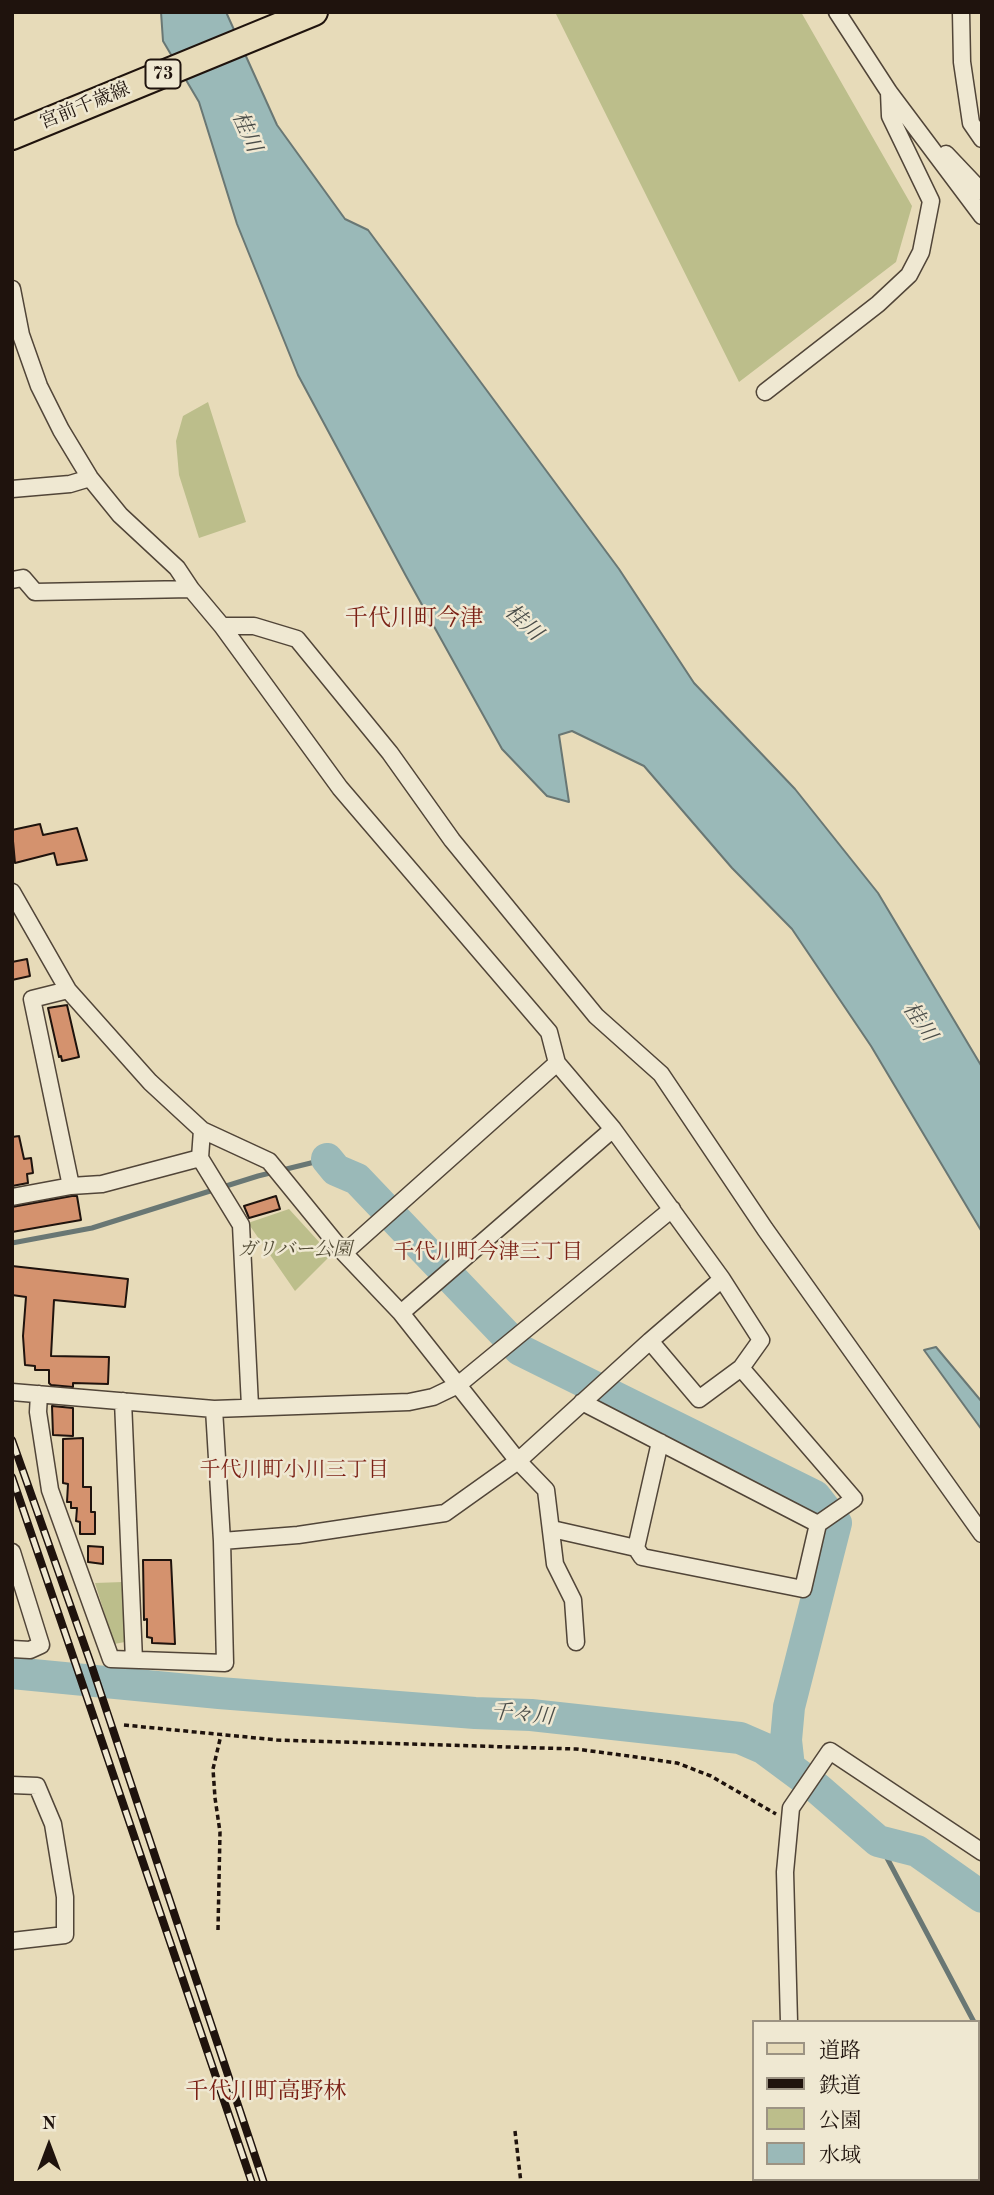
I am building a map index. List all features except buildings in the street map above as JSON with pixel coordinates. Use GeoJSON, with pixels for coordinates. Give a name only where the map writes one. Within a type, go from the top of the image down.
{"type":"FeatureCollection","features":[{"type":"Feature","properties":{"kind":"main road","name":"宮前千歳線"},"geometry":{"type":"LineString","coordinates":[[12,136],[314,12]]}},
{"type":"Feature","properties":{"kind":"street"},"geometry":{"type":"LineString","coordinates":[[837,12],[889,92],[982,216]]}},
{"type":"Feature","properties":{"kind":"street"},"geometry":{"type":"LineString","coordinates":[[961,12],[962,62],[971,123],[982,139]]}},
{"type":"Feature","properties":{"kind":"street"},"geometry":{"type":"LineString","coordinates":[[765,393],[878,304],[909,275],[921,252],[931,201],[890,116],[889,92]]}},
{"type":"Feature","properties":{"kind":"street"},"geometry":{"type":"LineString","coordinates":[[928,145],[936,142],[982,192]]}},
{"type":"Feature","properties":{"kind":"street"},"geometry":{"type":"LineString","coordinates":[[12,289],[22,335],[39,386],[90,478],[120,515],[177,568],[340,788],[549,1032],[557,1063],[613,1129],[672,1209],[761,1340],[741,1368],[699,1399],[650,1341]]}},
{"type":"Feature","properties":{"kind":"street"},"geometry":{"type":"LineString","coordinates":[[12,489],[70,484],[90,478]]}},
{"type":"Feature","properties":{"kind":"street"},"geometry":{"type":"LineString","coordinates":[[12,580],[23,578],[36,592],[191,589]]}},
{"type":"Feature","properties":{"kind":"street"},"geometry":{"type":"LineString","coordinates":[[222,626],[254,626],[297,639],[390,753],[452,840],[596,1016],[661,1074],[765,1229],[982,1534]]}},
{"type":"Feature","properties":{"kind":"street"},"geometry":{"type":"LineString","coordinates":[[12,892],[68,990],[150,1082],[202,1130],[269,1161],[344,1253],[401,1313],[518,1461],[546,1490],[555,1564],[573,1600],[576,1642]]}},
{"type":"Feature","properties":{"kind":"street"},"geometry":{"type":"LineString","coordinates":[[68,990],[32,999],[71,1186]]}},
{"type":"Feature","properties":{"kind":"street"},"geometry":{"type":"LineString","coordinates":[[344,1253],[557,1063]]}},
{"type":"Feature","properties":{"kind":"street"},"geometry":{"type":"LineString","coordinates":[[401,1313],[613,1129]]}},
{"type":"Feature","properties":{"kind":"street"},"geometry":{"type":"LineString","coordinates":[[202,1130],[200,1158],[241,1225],[250,1406]]}},
{"type":"Feature","properties":{"kind":"street"},"geometry":{"type":"LineString","coordinates":[[12,1197],[71,1186],[103,1184],[200,1158]]}},
{"type":"Feature","properties":{"kind":"street"},"geometry":{"type":"LineString","coordinates":[[14,1389],[39,1394],[214,1409],[409,1402],[433,1397],[458,1385],[672,1209]]}},
{"type":"Feature","properties":{"kind":"street"},"geometry":{"type":"LineString","coordinates":[[222,1541],[298,1535],[445,1513],[518,1461],[722,1279]]}},
{"type":"Feature","properties":{"kind":"street"},"geometry":{"type":"LineString","coordinates":[[552,1529],[636,1548],[642,1557],[803,1589],[818,1524],[854,1499],[741,1368]]}},
{"type":"Feature","properties":{"kind":"street"},"geometry":{"type":"LineString","coordinates":[[39,1394],[38,1412],[50,1490],[111,1659],[225,1663],[222,1541],[214,1409]]}},
{"type":"Feature","properties":{"kind":"street"},"geometry":{"type":"LineString","coordinates":[[124,1401],[134,1660]]}},
{"type":"Feature","properties":{"kind":"street"},"geometry":{"type":"LineString","coordinates":[[582,1402],[818,1524]]}},
{"type":"Feature","properties":{"kind":"street"},"geometry":{"type":"LineString","coordinates":[[636,1548],[660,1442]]}},
{"type":"Feature","properties":{"kind":"street"},"geometry":{"type":"LineString","coordinates":[[12,1648],[30,1650],[41,1645],[14,1562]]}},
{"type":"Feature","properties":{"kind":"street"},"geometry":{"type":"LineString","coordinates":[[789,2020],[785,1872],[790,1815],[830,1751],[982,1852]]}},
{"type":"Feature","properties":{"kind":"street"},"geometry":{"type":"LineString","coordinates":[[12,1785],[37,1786],[53,1824],[65,1897],[65,1935],[12,1941]]}},
{"type":"Feature","properties":{"kind":"path"},"geometry":{"type":"LineString","coordinates":[[124,1725],[277,1740],[576,1749],[677,1763],[711,1776],[790,1815]]}},
{"type":"Feature","properties":{"kind":"path"},"geometry":{"type":"LineString","coordinates":[[218,1930],[220,1832],[213,1769],[221,1735]]}},
{"type":"Feature","properties":{"kind":"path"},"geometry":{"type":"LineString","coordinates":[[515,2131],[522,2183]]}},
{"type":"Feature","properties":{"kind":"green space"},"geometry":{"type":"Polygon","coordinates":[[[555,12],[801,12],[912,206],[896,262],[739,382],[555,12]]]}},
{"type":"Feature","properties":{"kind":"green space"},"geometry":{"type":"Polygon","coordinates":[[[208,402],[246,522],[199,538],[179,475],[176,441],[183,416],[208,402]]]}},
{"type":"Feature","properties":{"kind":"green space","name":"ガリバー公園"},"geometry":{"type":"Polygon","coordinates":[[[289,1209],[331,1255],[295,1291],[248,1223],[289,1209]]]}},
{"type":"Feature","properties":{"kind":"green space"},"geometry":{"type":"Polygon","coordinates":[[[123,1582],[125,1642],[114,1644],[95,1583],[123,1582]]]}},
{"type":"Feature","properties":{"kind":"water","name":"桂川"},"geometry":{"type":"Polygon","coordinates":[[[161,12],[226,12],[277,125],[345,219],[368,230],[619,569],[694,683],[795,789],[878,893],[982,1067],[982,1232],[871,1046],[792,929],[732,868],[644,766],[572,731],[559,735],[569,802],[547,796],[502,749],[298,375],[237,224],[199,102],[163,41],[161,12]]]}},
{"type":"Feature","properties":{"kind":"water"},"geometry":{"type":"Polygon","coordinates":[[[936,1347],[982,1402],[982,1430],[924,1350],[936,1347]]]}},
{"type":"Feature","properties":{"kind":"waterway"},"geometry":{"type":"LineString","coordinates":[[12,1243],[92,1228],[258,1176],[327,1159]]}},
{"type":"Feature","properties":{"kind":"waterway"},"geometry":{"type":"LineString","coordinates":[[327,1159],[336,1170],[357,1179],[520,1350],[815,1496],[836,1523],[789,1707],[786,1740],[789,1767]]}},
{"type":"Feature","properties":{"kind":"waterway","name":"千々川"},"geometry":{"type":"LineString","coordinates":[[12,1673],[219,1693],[531,1715],[740,1738],[763,1748],[817,1788],[878,1841],[917,1851],[982,1897]]}},
{"type":"Feature","properties":{"kind":"waterway"},"geometry":{"type":"LineString","coordinates":[[878,1841],[973,2020]]}},
{"type":"Feature","properties":{"kind":"railway"},"geometry":{"type":"LineString","coordinates":[[12,1440],[91,1664],[264,2183]]}},
{"type":"Feature","properties":{"kind":"railway"},"geometry":{"type":"LineString","coordinates":[[12,1477],[252,2183]]}},
{"type":"Feature","properties":{"kind":"district","name":"千代川町今津"},"geometry":{"type":"Point","coordinates":[414,619]}},
{"type":"Feature","properties":{"kind":"district","name":"千代川町今津三丁目"},"geometry":{"type":"Point","coordinates":[488,1252]}},
{"type":"Feature","properties":{"kind":"district","name":"千代川町小川三丁目"},"geometry":{"type":"Point","coordinates":[294,1470]}},
{"type":"Feature","properties":{"kind":"district","name":"千代川町高野林"},"geometry":{"type":"Point","coordinates":[266,2092]}}]}
